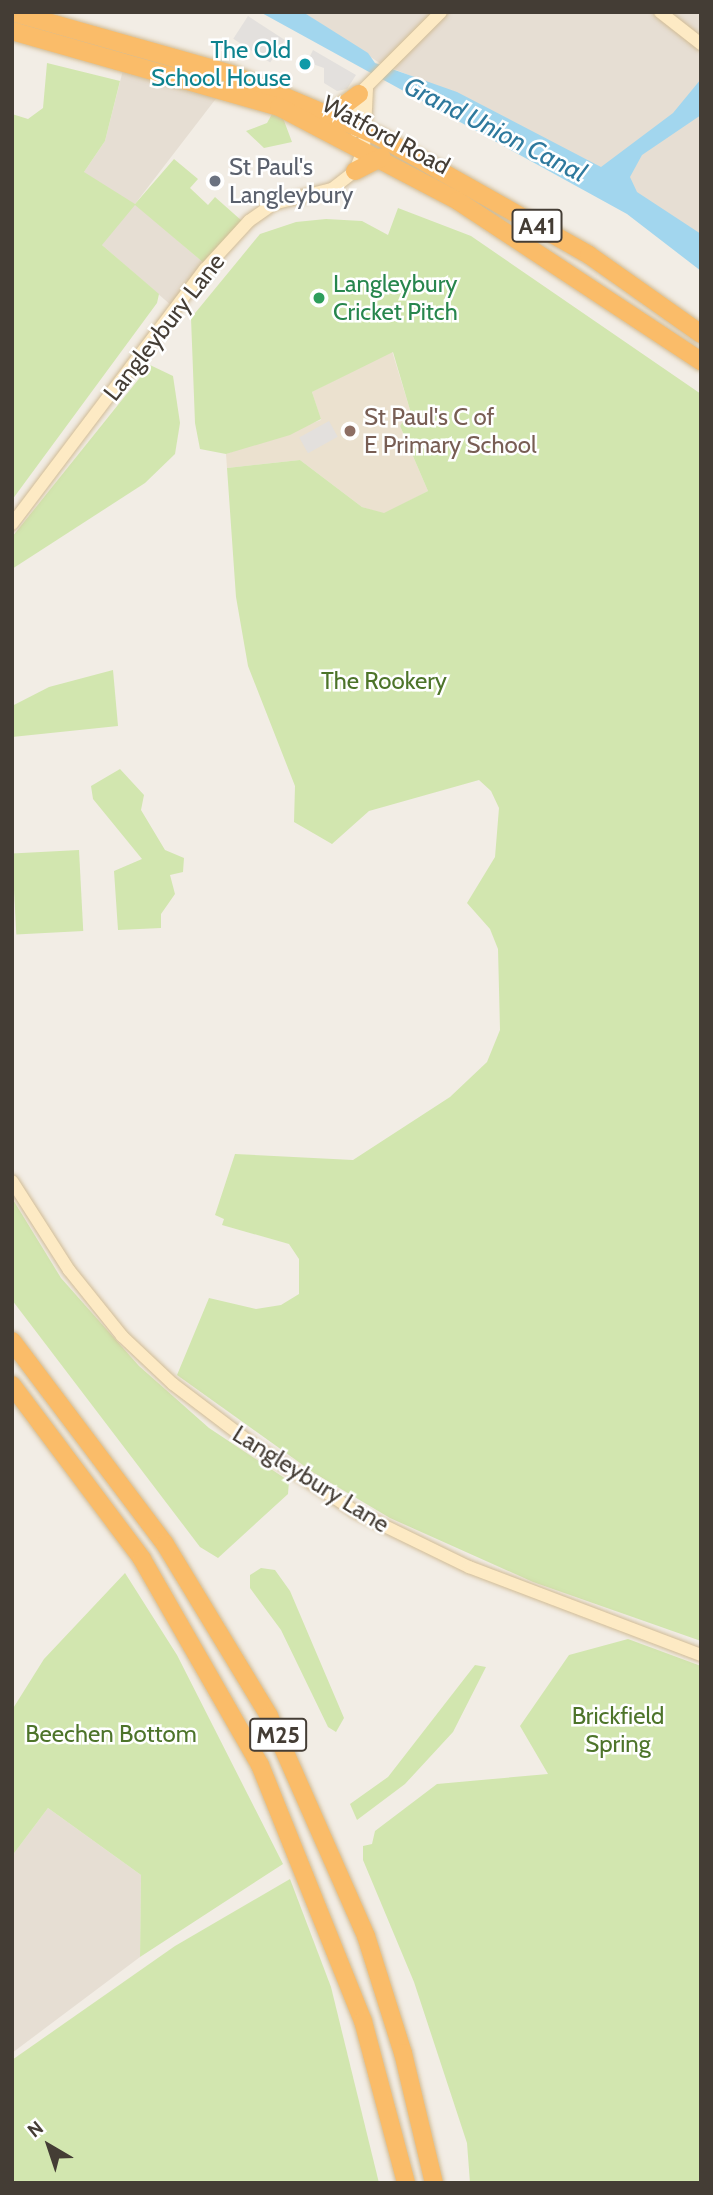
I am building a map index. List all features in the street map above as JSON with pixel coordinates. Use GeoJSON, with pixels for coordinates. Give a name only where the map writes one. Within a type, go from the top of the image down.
{"type":"FeatureCollection","features":[{"type":"Feature","properties":{"kind":"highway","name":"Watford Road"},"geometry":{"type":"LineString","coordinates":[[12,12],[231,74],[331,115],[382,157],[622,305],[701,360]]}},
{"type":"Feature","properties":{"kind":"highway","name":"Watford Road"},"geometry":{"type":"LineString","coordinates":[[12,31],[279,107],[360,137],[589,255],[701,334]]}},
{"type":"Feature","properties":{"kind":"highway"},"geometry":{"type":"LineString","coordinates":[[331,115],[366,88]]}},
{"type":"Feature","properties":{"kind":"highway"},"geometry":{"type":"LineString","coordinates":[[352,173],[382,157]]}},
{"type":"Feature","properties":{"kind":"highway","name":"M25"},"geometry":{"type":"LineString","coordinates":[[12,1341],[165,1544],[268,1716],[366,1936],[403,2053],[434,2183]]}},
{"type":"Feature","properties":{"kind":"highway","name":"M25"},"geometry":{"type":"LineString","coordinates":[[12,1385],[142,1559],[260,1765],[363,2021],[406,2183]]}},
{"type":"Feature","properties":{"kind":"street"},"geometry":{"type":"LineString","coordinates":[[352,173],[366,88],[441,12]]}},
{"type":"Feature","properties":{"kind":"street"},"geometry":{"type":"LineString","coordinates":[[660,12],[701,44]]}},
{"type":"Feature","properties":{"kind":"street","name":"Langleybury Lane"},"geometry":{"type":"LineString","coordinates":[[12,524],[205,269],[249,221],[273,204],[331,190],[352,173]]}},
{"type":"Feature","properties":{"kind":"street","name":"Langleybury Lane"},"geometry":{"type":"LineString","coordinates":[[12,1181],[69,1270],[122,1336],[173,1384],[256,1447],[356,1512],[469,1567],[701,1655]]}},
{"type":"Feature","properties":{"kind":"shaded area"},"geometry":{"type":"Polygon","coordinates":[[[303,12],[437,12],[387,68],[303,12]]]}},
{"type":"Feature","properties":{"kind":"shaded area"},"geometry":{"type":"Polygon","coordinates":[[[446,12],[701,12],[701,240],[449,91],[391,68],[446,12]]]}},
{"type":"Feature","properties":{"kind":"shaded area"},"geometry":{"type":"Polygon","coordinates":[[[248,16],[285,40],[270,63],[233,39],[248,16]]]}},
{"type":"Feature","properties":{"kind":"shaded area"},"geometry":{"type":"Polygon","coordinates":[[[313,50],[356,75],[347,89],[337,91],[324,83],[324,68],[307,62],[313,50]]]}},
{"type":"Feature","properties":{"kind":"shaded area"},"geometry":{"type":"Polygon","coordinates":[[[123,70],[218,96],[135,204],[205,264],[172,306],[102,245],[84,172],[105,141],[123,70]]]}},
{"type":"Feature","properties":{"kind":"shaded area","name":"St Paul's C of E Primary School"},"geometry":{"type":"Polygon","coordinates":[[[392,351],[410,410],[400,426],[428,491],[384,514],[362,507],[300,460],[227,468],[226,454],[321,420],[312,392],[392,351]]]}},
{"type":"Feature","properties":{"kind":"shaded area"},"geometry":{"type":"Polygon","coordinates":[[[329,421],[338,437],[308,453],[299,437],[329,421]]]}},
{"type":"Feature","properties":{"kind":"shaded area"},"geometry":{"type":"Polygon","coordinates":[[[48,1808],[141,1875],[140,1957],[12,2053],[12,1856],[48,1808]]]}},
{"type":"Feature","properties":{"kind":"green space"},"geometry":{"type":"Polygon","coordinates":[[[47,63],[120,81],[105,141],[84,172],[135,204],[174,159],[198,179],[190,188],[208,205],[215,197],[242,221],[205,264],[135,205],[102,245],[159,294],[157,303],[12,500],[12,114],[28,119],[43,108],[47,63]]]}},
{"type":"Feature","properties":{"kind":"green space"},"geometry":{"type":"Polygon","coordinates":[[[272,114],[283,118],[292,142],[264,148],[246,131],[267,123],[272,114]]]}},
{"type":"Feature","properties":{"kind":"green space","name":"The Rookery"},"geometry":{"type":"Polygon","coordinates":[[[398,208],[471,236],[701,394],[701,1641],[533,1582],[390,1518],[314,1473],[177,1375],[209,1298],[256,1309],[281,1305],[299,1294],[299,1259],[289,1244],[222,1225],[224,1219],[215,1215],[235,1154],[353,1160],[450,1097],[487,1062],[500,1030],[498,949],[490,929],[467,903],[495,857],[499,808],[491,791],[479,780],[369,811],[332,844],[294,822],[295,786],[248,666],[236,597],[227,468],[300,460],[362,507],[384,513],[428,491],[400,426],[410,410],[393,352],[312,392],[321,419],[290,435],[226,454],[200,449],[195,423],[191,318],[260,234],[296,222],[326,219],[362,221],[388,235],[398,208]]]}},
{"type":"Feature","properties":{"kind":"green space"},"geometry":{"type":"Polygon","coordinates":[[[150,365],[173,376],[180,423],[175,454],[145,483],[12,569],[12,537],[150,365]]]}},
{"type":"Feature","properties":{"kind":"green space"},"geometry":{"type":"Polygon","coordinates":[[[113,670],[118,726],[12,737],[12,706],[49,687],[113,670]]]}},
{"type":"Feature","properties":{"kind":"green space"},"geometry":{"type":"Polygon","coordinates":[[[120,769],[144,795],[141,810],[165,850],[184,858],[183,872],[170,875],[175,894],[161,914],[161,928],[118,930],[114,871],[142,859],[93,799],[91,786],[120,769]]]}},
{"type":"Feature","properties":{"kind":"green space"},"geometry":{"type":"Polygon","coordinates":[[[79,850],[83,931],[16,934],[12,854],[79,850]]]}},
{"type":"Feature","properties":{"kind":"green space"},"geometry":{"type":"Polygon","coordinates":[[[12,1198],[61,1278],[139,1366],[209,1428],[289,1481],[288,1494],[218,1558],[200,1547],[12,1300],[12,1198]]]}},
{"type":"Feature","properties":{"kind":"green space"},"geometry":{"type":"Polygon","coordinates":[[[261,1568],[275,1570],[290,1591],[344,1718],[336,1732],[328,1727],[281,1630],[250,1588],[250,1575],[261,1568]]]}},
{"type":"Feature","properties":{"kind":"green space","name":"Beechen Bottom"},"geometry":{"type":"Polygon","coordinates":[[[125,1573],[177,1655],[283,1864],[140,1957],[141,1875],[48,1808],[12,1856],[12,1710],[44,1659],[125,1573]]]}},
{"type":"Feature","properties":{"kind":"green space","name":"Brickfield Spring"},"geometry":{"type":"Polygon","coordinates":[[[628,1639],[701,1666],[701,2183],[470,2183],[467,2143],[414,1982],[363,1860],[363,1846],[372,1844],[375,1831],[437,1784],[548,1774],[520,1726],[569,1655],[628,1639]]]}},
{"type":"Feature","properties":{"kind":"green space"},"geometry":{"type":"Polygon","coordinates":[[[475,1665],[486,1667],[453,1732],[405,1784],[357,1820],[350,1804],[388,1777],[475,1665]]]}},
{"type":"Feature","properties":{"kind":"green space"},"geometry":{"type":"Polygon","coordinates":[[[290,1879],[331,1987],[379,2183],[12,2183],[12,2060],[175,1946],[290,1879]]]}},
{"type":"Feature","properties":{"kind":"water","name":"Grand Union Canal"},"geometry":{"type":"Polygon","coordinates":[[[260,12],[303,12],[368,53],[375,63],[457,92],[601,167],[673,113],[701,79],[701,115],[642,155],[630,177],[637,192],[701,234],[701,271],[627,214],[260,12]]]}},
{"type":"Feature","properties":{"kind":"place","name":"The Old School House"},"geometry":{"type":"Point","coordinates":[305,64]}},
{"type":"Feature","properties":{"kind":"place","name":"St Paul's Langleybury"},"geometry":{"type":"Point","coordinates":[215,181]}},
{"type":"Feature","properties":{"kind":"place","name":"Langleybury Cricket Pitch"},"geometry":{"type":"Point","coordinates":[319,298]}},
{"type":"Feature","properties":{"kind":"place","name":"St Paul's C of E Primary School"},"geometry":{"type":"Point","coordinates":[350,431]}}]}
